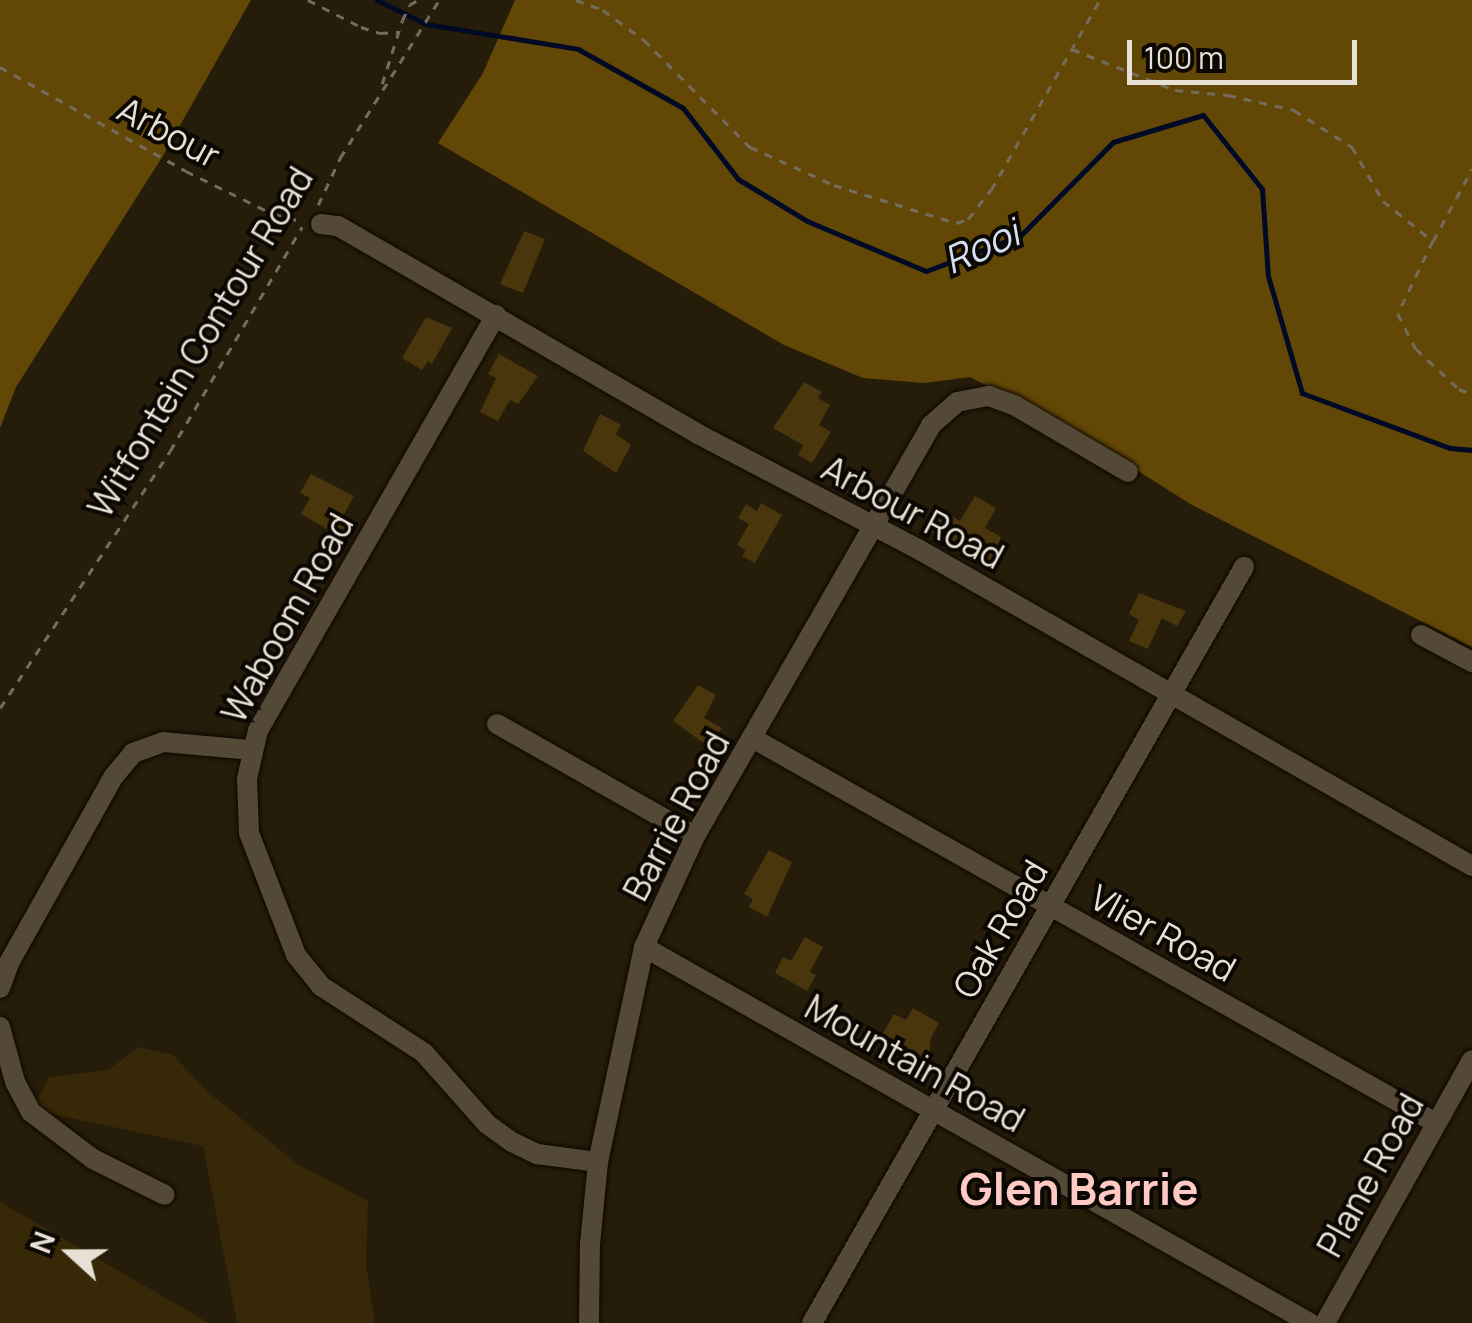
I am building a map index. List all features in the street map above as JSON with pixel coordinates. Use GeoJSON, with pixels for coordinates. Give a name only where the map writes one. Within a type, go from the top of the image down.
{"type":"FeatureCollection","features":[{"type":"Feature","properties":{"kind":"street","name":"Arbour Road"},"geometry":{"type":"LineString","coordinates":[[314,218],[338,226],[698,434],[874,526],[1472,866]]}},
{"type":"Feature","properties":{"kind":"street","name":"Waboom Road"},"geometry":{"type":"LineString","coordinates":[[496,315],[273,703],[252,750],[246,804],[249,833],[278,916],[304,967],[330,994],[432,1061],[487,1124],[512,1142],[537,1154],[598,1162]]}},
{"type":"Feature","properties":{"kind":"street","name":"Barrie Road"},"geometry":{"type":"LineString","coordinates":[[589,1323],[590,1244],[598,1162],[644,948],[695,836],[931,426],[952,405],[968,398],[989,396],[1014,405],[1128,472]]}},
{"type":"Feature","properties":{"kind":"street","name":"Oak Road"},"geometry":{"type":"LineString","coordinates":[[812,1323],[1051,907],[1169,692],[1244,567]]}},
{"type":"Feature","properties":{"kind":"street"},"geometry":{"type":"LineString","coordinates":[[1421,634],[1472,662]]}},
{"type":"Feature","properties":{"kind":"street"},"geometry":{"type":"LineString","coordinates":[[496,724],[695,836]]}},
{"type":"Feature","properties":{"kind":"street","name":"Vlier Road"},"geometry":{"type":"LineString","coordinates":[[754,739],[1436,1124]]}},
{"type":"Feature","properties":{"kind":"street"},"geometry":{"type":"LineString","coordinates":[[0,988],[10,961],[114,776],[134,753],[163,742],[252,750]]}},
{"type":"Feature","properties":{"kind":"street","name":"Mountain Road"},"geometry":{"type":"LineString","coordinates":[[644,948],[1310,1323]]}},
{"type":"Feature","properties":{"kind":"street"},"geometry":{"type":"LineString","coordinates":[[0,1027],[15,1082],[31,1112],[120,1176],[165,1195]]}},
{"type":"Feature","properties":{"kind":"street","name":"Plane Road"},"geometry":{"type":"LineString","coordinates":[[1325,1323],[1472,1060]]}},
{"type":"Feature","properties":{"kind":"path"},"geometry":{"type":"LineString","coordinates":[[308,0],[361,27],[380,33],[399,32]]}},
{"type":"Feature","properties":{"kind":"path"},"geometry":{"type":"LineString","coordinates":[[379,91],[402,21],[409,5],[418,0]]}},
{"type":"Feature","properties":{"kind":"path","name":"Witfontein Contour Road"},"geometry":{"type":"LineString","coordinates":[[0,708],[170,451],[314,218],[379,91],[439,0]]}},
{"type":"Feature","properties":{"kind":"path"},"geometry":{"type":"LineString","coordinates":[[576,0],[603,10],[644,40],[750,147],[834,185],[956,223],[968,219],[991,190],[1100,0]]}},
{"type":"Feature","properties":{"kind":"path"},"geometry":{"type":"LineString","coordinates":[[1072,48],[1175,90],[1228,95],[1294,110],[1352,147],[1383,201],[1432,241]]}},
{"type":"Feature","properties":{"kind":"path","name":"Arbour"},"geometry":{"type":"LineString","coordinates":[[0,68],[186,171],[273,214],[314,218]]}},
{"type":"Feature","properties":{"kind":"path"},"geometry":{"type":"LineString","coordinates":[[1472,169],[1398,314],[1416,349],[1459,389],[1472,394]]}},
{"type":"Feature","properties":{"kind":"shaded area"},"geometry":{"type":"Polygon","coordinates":[[[0,0],[251,0],[161,159],[16,387],[0,428],[0,0]]]}},
{"type":"Feature","properties":{"kind":"shaded area"},"geometry":{"type":"Polygon","coordinates":[[[515,0],[1472,0],[1472,647],[1192,505],[1081,435],[970,377],[924,383],[863,378],[784,345],[438,143],[483,73],[515,0]]]}},
{"type":"Feature","properties":{"kind":"shaded area"},"geometry":{"type":"Polygon","coordinates":[[[139,1047],[173,1055],[208,1092],[299,1165],[368,1201],[366,1265],[375,1323],[237,1323],[203,1146],[32,1110],[49,1077],[108,1070],[139,1047]]]}},
{"type":"Feature","properties":{"kind":"shaded area"},"geometry":{"type":"Polygon","coordinates":[[[0,1202],[209,1323],[0,1323],[0,1202]]]}},
{"type":"Feature","properties":{"kind":"building"},"geometry":{"type":"Polygon","coordinates":[[[524,231],[545,239],[523,293],[500,284],[524,231]]]}},
{"type":"Feature","properties":{"kind":"building"},"geometry":{"type":"Polygon","coordinates":[[[426,317],[452,328],[432,364],[428,361],[422,370],[402,358],[426,317]]]}},
{"type":"Feature","properties":{"kind":"building"},"geometry":{"type":"Polygon","coordinates":[[[499,354],[538,376],[518,404],[510,400],[498,421],[480,412],[496,378],[488,374],[499,354]]]}},
{"type":"Feature","properties":{"kind":"building"},"geometry":{"type":"Polygon","coordinates":[[[804,382],[822,392],[818,398],[830,405],[819,425],[831,432],[812,463],[798,455],[803,445],[773,428],[804,382]]]}},
{"type":"Feature","properties":{"kind":"building"},"geometry":{"type":"Polygon","coordinates":[[[600,414],[621,425],[616,434],[631,445],[616,473],[583,451],[600,414]]]}},
{"type":"Feature","properties":{"kind":"building"},"geometry":{"type":"Polygon","coordinates":[[[311,474],[354,496],[343,516],[351,520],[341,537],[301,514],[310,498],[300,493],[311,474]]]}},
{"type":"Feature","properties":{"kind":"building"},"geometry":{"type":"Polygon","coordinates":[[[975,496],[996,508],[985,528],[1001,537],[991,567],[929,531],[941,510],[960,521],[975,496]]]}},
{"type":"Feature","properties":{"kind":"building"},"geometry":{"type":"Polygon","coordinates":[[[761,503],[782,515],[755,563],[742,556],[746,550],[737,545],[749,524],[738,518],[746,504],[757,511],[761,503]]]}},
{"type":"Feature","properties":{"kind":"building"},"geometry":{"type":"Polygon","coordinates":[[[1139,593],[1186,611],[1177,626],[1162,618],[1148,649],[1129,641],[1139,620],[1129,614],[1139,593]]]}},
{"type":"Feature","properties":{"kind":"building"},"geometry":{"type":"Polygon","coordinates":[[[698,685],[716,695],[704,718],[722,728],[709,747],[673,721],[698,685]]]}},
{"type":"Feature","properties":{"kind":"building"},"geometry":{"type":"Polygon","coordinates":[[[769,850],[792,862],[767,917],[749,907],[753,899],[744,894],[769,850]]]}},
{"type":"Feature","properties":{"kind":"building"},"geometry":{"type":"Polygon","coordinates":[[[805,937],[823,947],[810,972],[816,975],[807,991],[775,973],[783,957],[791,961],[805,937]]]}},
{"type":"Feature","properties":{"kind":"building"},"geometry":{"type":"Polygon","coordinates":[[[913,1008],[939,1023],[931,1038],[928,1067],[916,1069],[905,1065],[906,1049],[882,1035],[894,1014],[906,1020],[913,1008]]]}},
{"type":"Feature","properties":{"kind":"waterway","name":"Rooi"},"geometry":{"type":"LineString","coordinates":[[377,0],[426,24],[578,49],[683,108],[738,179],[807,221],[926,271],[1020,236],[1113,142],[1203,115],[1262,189],[1268,276],[1302,393],[1450,448],[1472,450]]}},
{"type":"Feature","properties":{"kind":"district","name":"Glen Barrie"},"geometry":{"type":"Point","coordinates":[1079,1189]}}]}
